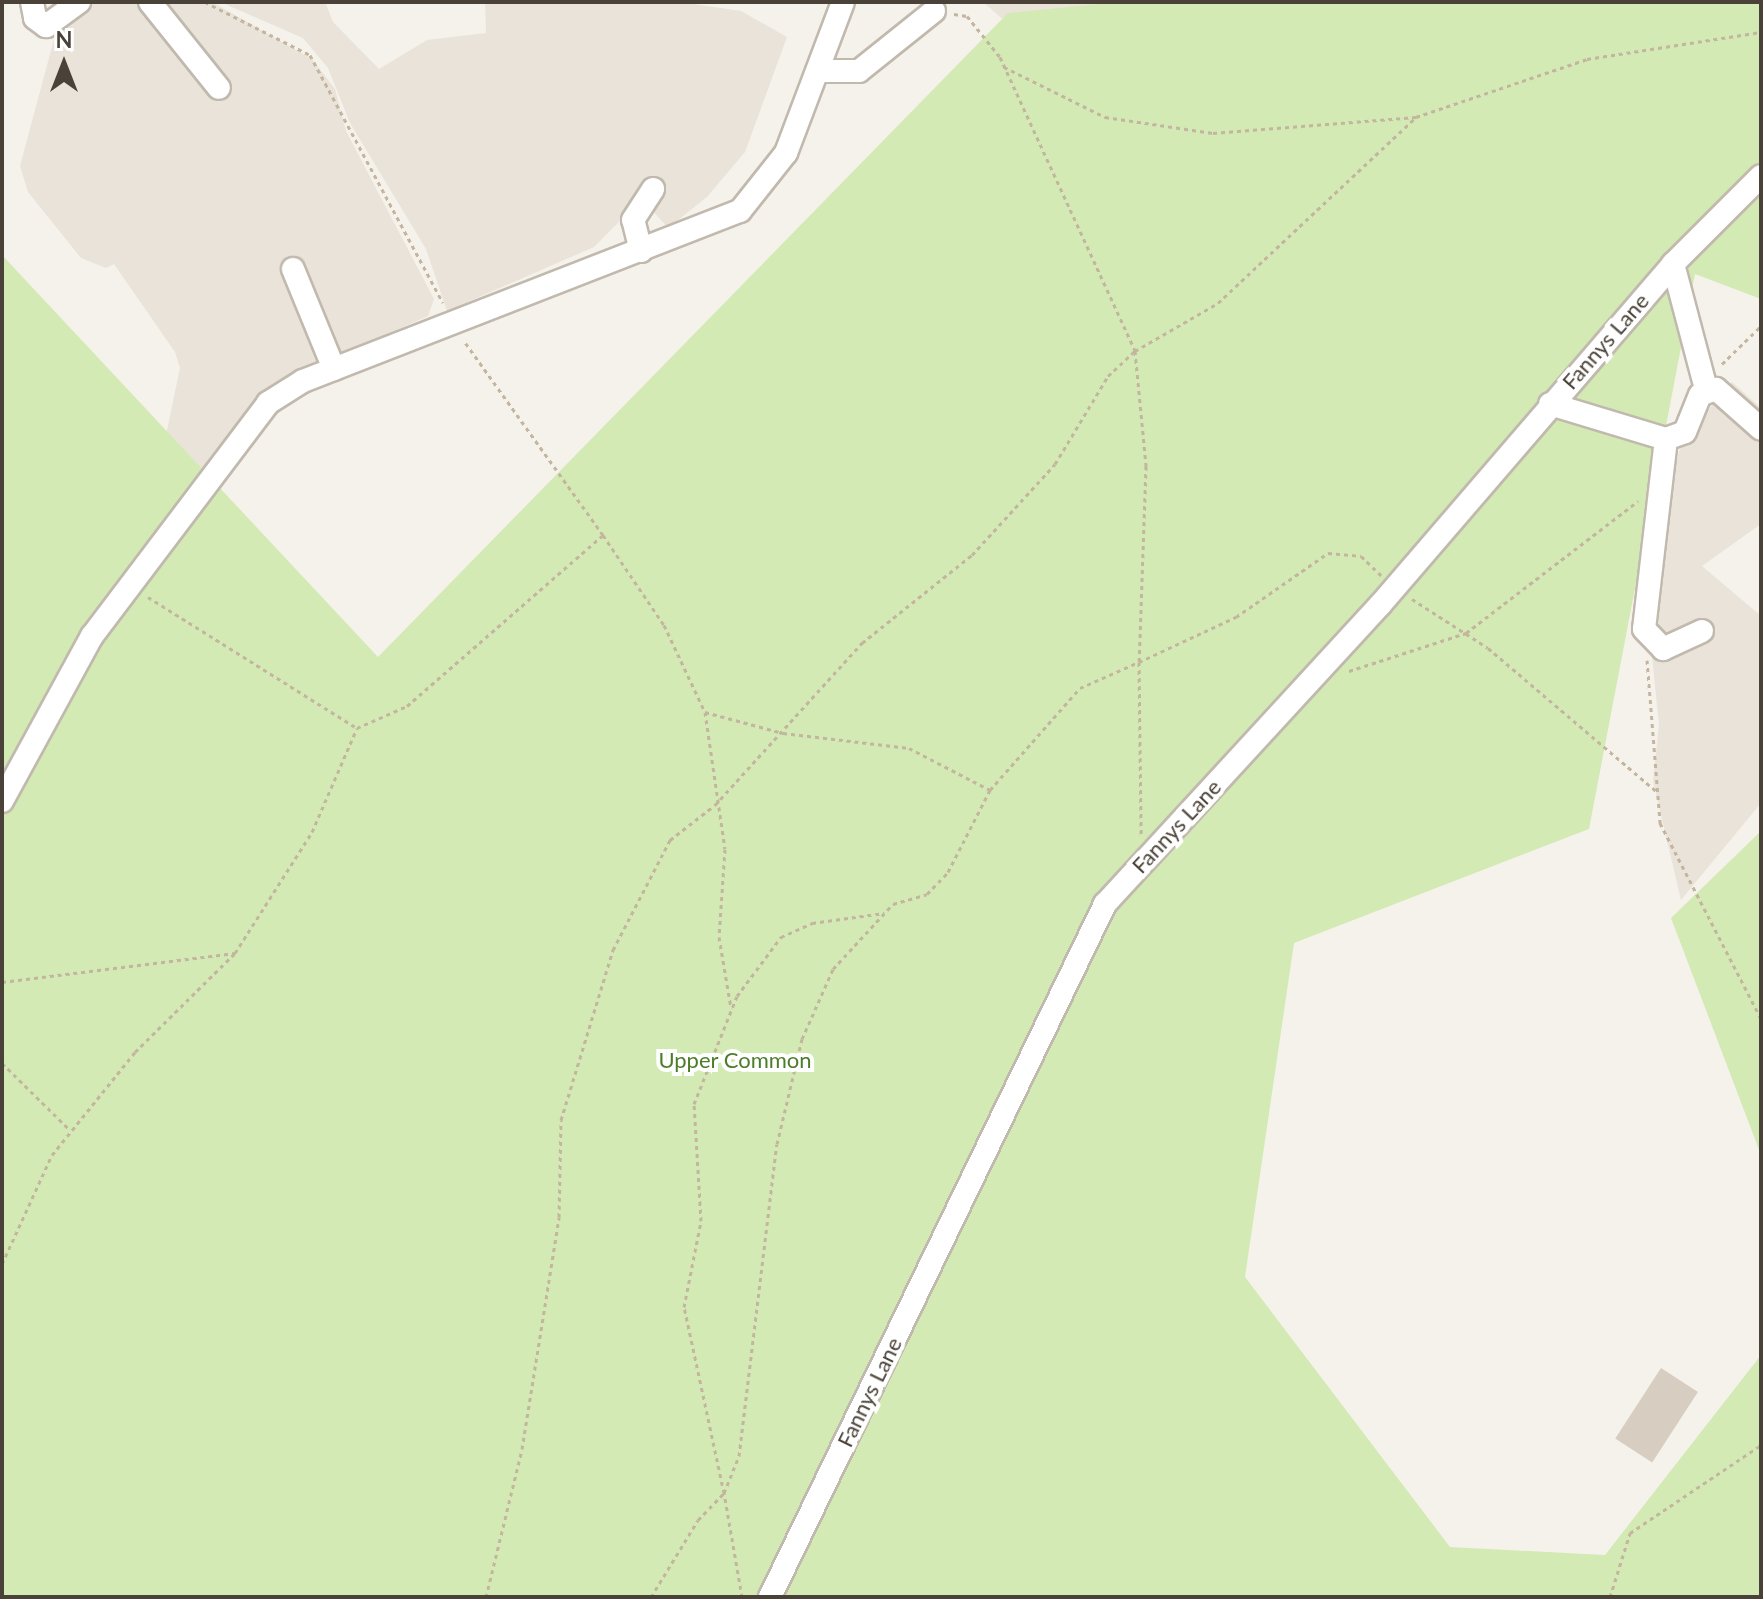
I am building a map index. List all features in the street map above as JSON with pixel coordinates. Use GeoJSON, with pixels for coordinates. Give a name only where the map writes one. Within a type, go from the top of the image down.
{"type":"FeatureCollection","features":[{"type":"Feature","properties":{"kind":"street"},"geometry":{"type":"LineString","coordinates":[[32,2],[35,18],[46,26],[79,2]]}},
{"type":"Feature","properties":{"kind":"street"},"geometry":{"type":"LineString","coordinates":[[150,2],[219,88]]}},
{"type":"Feature","properties":{"kind":"street"},"geometry":{"type":"LineString","coordinates":[[2,801],[92,636],[268,403],[334,369],[454,326],[740,211],[786,153],[822,71],[843,2]]}},
{"type":"Feature","properties":{"kind":"street"},"geometry":{"type":"LineString","coordinates":[[822,71],[859,71],[934,11]]}},
{"type":"Feature","properties":{"kind":"street","name":"Fannys Lane"},"geometry":{"type":"LineString","coordinates":[[770,1597],[1105,904],[1394,588],[1673,264],[1761,176]]}},
{"type":"Feature","properties":{"kind":"street"},"geometry":{"type":"LineString","coordinates":[[641,251],[633,220],[653,189]]}},
{"type":"Feature","properties":{"kind":"street"},"geometry":{"type":"LineString","coordinates":[[1550,404],[1666,439],[1685,432],[1705,385],[1673,264]]}},
{"type":"Feature","properties":{"kind":"street"},"geometry":{"type":"LineString","coordinates":[[293,269],[334,369]]}},
{"type":"Feature","properties":{"kind":"street"},"geometry":{"type":"LineString","coordinates":[[1705,385],[1726,393],[1761,429]]}},
{"type":"Feature","properties":{"kind":"street"},"geometry":{"type":"LineString","coordinates":[[1666,439],[1643,605],[1647,634],[1663,649],[1702,631]]}},
{"type":"Feature","properties":{"kind":"path"},"geometry":{"type":"LineString","coordinates":[[205,2],[310,55],[454,326],[664,625],[705,712],[715,805],[725,849],[719,937],[732,1011]]}},
{"type":"Feature","properties":{"kind":"path"},"geometry":{"type":"LineString","coordinates":[[934,11],[967,16],[1004,67],[1135,351],[1146,466],[1139,662],[1141,864]]}},
{"type":"Feature","properties":{"kind":"path"},"geometry":{"type":"LineString","coordinates":[[1004,67],[1105,117],[1213,133],[1416,117],[1587,59],[1761,32]]}},
{"type":"Feature","properties":{"kind":"path"},"geometry":{"type":"LineString","coordinates":[[486,1597],[522,1449],[559,1217],[561,1120],[595,998],[670,840],[715,805],[862,643],[972,555],[1055,464],[1108,376],[1135,351],[1218,303],[1416,117]]}},
{"type":"Feature","properties":{"kind":"path"},"geometry":{"type":"LineString","coordinates":[[1705,385],[1761,326]]}},
{"type":"Feature","properties":{"kind":"path"},"geometry":{"type":"LineString","coordinates":[[1307,684],[1466,633],[1659,481]]}},
{"type":"Feature","properties":{"kind":"path"},"geometry":{"type":"LineString","coordinates":[[2,1264],[52,1155],[135,1052],[235,953],[312,832],[357,728],[407,706],[603,535]]}},
{"type":"Feature","properties":{"kind":"path"},"geometry":{"type":"LineString","coordinates":[[742,1597],[724,1493],[684,1307],[701,1221],[694,1104],[732,1011],[781,937],[812,923],[885,912],[927,894],[948,872],[990,790],[1080,688],[1236,617],[1328,553],[1361,556],[1394,588],[1466,633],[1657,792]]}},
{"type":"Feature","properties":{"kind":"path"},"geometry":{"type":"LineString","coordinates":[[131,584],[357,728]]}},
{"type":"Feature","properties":{"kind":"path"},"geometry":{"type":"LineString","coordinates":[[1647,634],[1660,823],[1761,1019]]}},
{"type":"Feature","properties":{"kind":"path"},"geometry":{"type":"LineString","coordinates":[[705,712],[783,733],[909,748],[990,790]]}},
{"type":"Feature","properties":{"kind":"path"},"geometry":{"type":"LineString","coordinates":[[651,1597],[698,1520],[724,1493],[739,1456],[777,1144],[802,1039],[833,969],[885,912]]}},
{"type":"Feature","properties":{"kind":"path"},"geometry":{"type":"LineString","coordinates":[[2,982],[235,953]]}},
{"type":"Feature","properties":{"kind":"path"},"geometry":{"type":"LineString","coordinates":[[2,1063],[71,1131]]}},
{"type":"Feature","properties":{"kind":"path"},"geometry":{"type":"LineString","coordinates":[[1610,1597],[1630,1533],[1761,1445]]}},
{"type":"Feature","properties":{"kind":"shaded area"},"geometry":{"type":"Polygon","coordinates":[[[64,2],[212,2],[312,59],[335,89],[346,131],[434,299],[428,316],[280,381],[196,475],[166,435],[180,368],[175,352],[114,264],[106,268],[81,258],[28,192],[20,166],[64,2]]]}},
{"type":"Feature","properties":{"kind":"shaded area"},"geometry":{"type":"Polygon","coordinates":[[[220,2],[325,2],[333,22],[379,69],[427,40],[486,33],[485,2],[679,2],[741,11],[787,37],[745,152],[707,197],[668,228],[642,199],[594,247],[447,311],[426,249],[350,123],[328,68],[303,38],[220,2]]]}},
{"type":"Feature","properties":{"kind":"shaded area"},"geometry":{"type":"Polygon","coordinates":[[[983,2],[1106,2],[1057,28],[1021,35],[983,2]]]}},
{"type":"Feature","properties":{"kind":"shaded area"},"geometry":{"type":"Polygon","coordinates":[[[1732,382],[1761,408],[1761,524],[1702,566],[1761,616],[1761,803],[1681,900],[1653,781],[1659,725],[1650,637],[1664,505],[1682,441],[1732,382]]]}},
{"type":"Feature","properties":{"kind":"green space","name":"Upper Common"},"geometry":{"type":"Polygon","coordinates":[[[1120,2],[1761,2],[1761,299],[1695,274],[1589,829],[1294,943],[1245,1277],[1450,1547],[1605,1555],[1761,1355],[1761,1597],[2,1597],[2,255],[378,657],[1008,13],[1120,2]]]}},
{"type":"Feature","properties":{"kind":"green space"},"geometry":{"type":"Polygon","coordinates":[[[1761,831],[1761,1155],[1671,918],[1761,831]]]}},
{"type":"Feature","properties":{"kind":"building"},"geometry":{"type":"Polygon","coordinates":[[[1661,1368],[1698,1392],[1652,1462],[1615,1438],[1661,1368]]]}}]}
